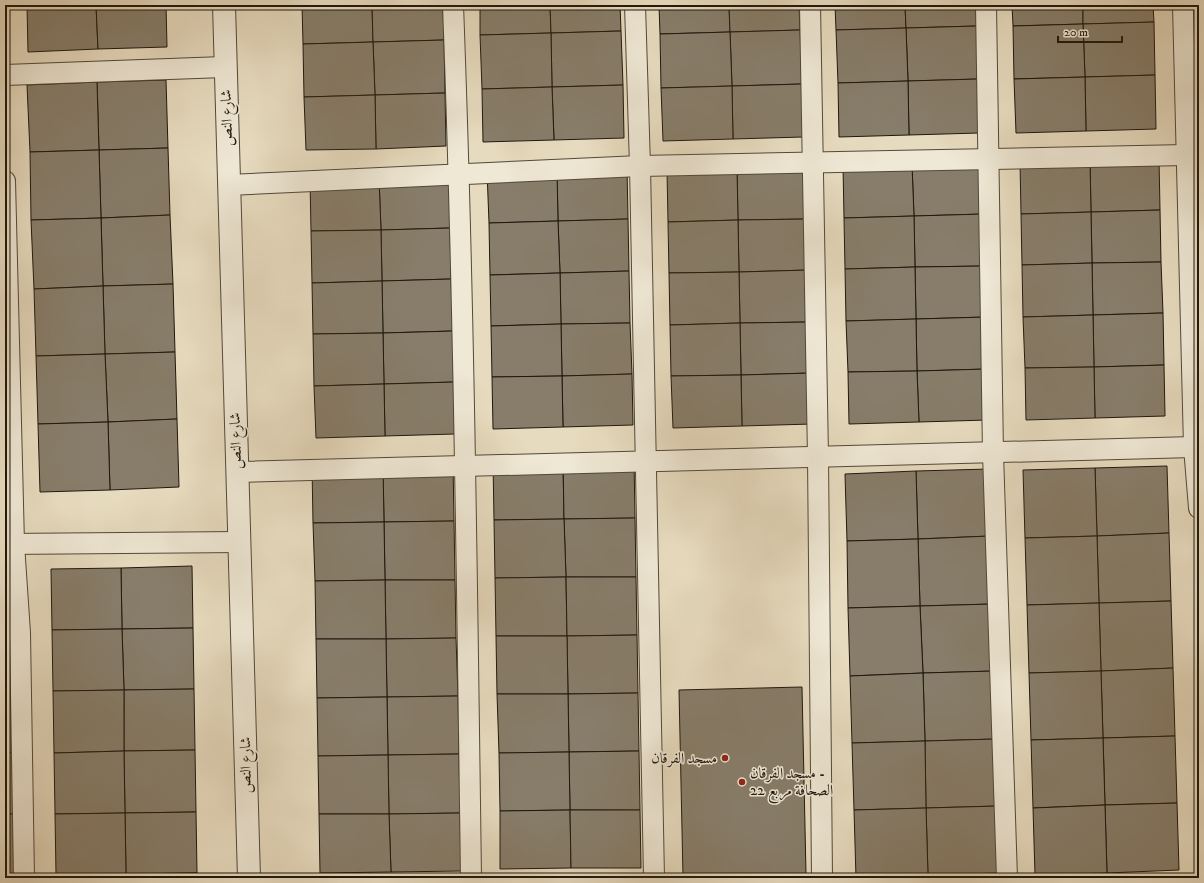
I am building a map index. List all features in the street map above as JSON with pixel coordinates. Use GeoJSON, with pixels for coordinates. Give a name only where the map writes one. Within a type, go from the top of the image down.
{"type":"FeatureCollection","features":[{"type":"Feature","properties":{"kind":"street","name":"شارع النص"},"geometry":{"type":"LineString","coordinates":[[224,5],[224,67],[240,542],[248,878]]}},
{"type":"Feature","properties":{"kind":"street"},"geometry":{"type":"LineString","coordinates":[[453,5],[459,174],[466,466],[471,878]]}},
{"type":"Feature","properties":{"kind":"street"},"geometry":{"type":"LineString","coordinates":[[635,5],[640,166],[654,878]]}},
{"type":"Feature","properties":{"kind":"street"},"geometry":{"type":"LineString","coordinates":[[810,5],[818,457],[822,878]]}},
{"type":"Feature","properties":{"kind":"street"},"geometry":{"type":"LineString","coordinates":[[986,5],[993,453],[1007,878]]}},
{"type":"Feature","properties":{"kind":"street"},"geometry":{"type":"LineString","coordinates":[[1183,5],[1191,41],[1186,155],[1197,408],[1194,447],[1199,508]]}},
{"type":"Feature","properties":{"kind":"street"},"geometry":{"type":"LineString","coordinates":[[5,75],[224,67]]}},
{"type":"Feature","properties":{"kind":"street"},"geometry":{"type":"LineString","coordinates":[[229,185],[640,166],[1186,155]]}},
{"type":"Feature","properties":{"kind":"street"},"geometry":{"type":"LineString","coordinates":[[5,182],[10,544],[20,632],[24,878]]}},
{"type":"Feature","properties":{"kind":"street"},"geometry":{"type":"LineString","coordinates":[[237,472],[1194,447]]}},
{"type":"Feature","properties":{"kind":"street"},"geometry":{"type":"LineString","coordinates":[[10,544],[240,542]]}},
{"type":"Feature","properties":{"kind":"building"},"geometry":{"type":"Polygon","coordinates":[[[27,5],[96,5],[98,49],[28,52],[27,5]]]}},
{"type":"Feature","properties":{"kind":"building"},"geometry":{"type":"Polygon","coordinates":[[[96,5],[166,5],[167,47],[98,49],[96,5]]]}},
{"type":"Feature","properties":{"kind":"building"},"geometry":{"type":"Polygon","coordinates":[[[302,5],[372,5],[373,42],[303,44],[302,5]]]}},
{"type":"Feature","properties":{"kind":"building"},"geometry":{"type":"Polygon","coordinates":[[[372,5],[443,5],[444,40],[373,42],[372,5]]]}},
{"type":"Feature","properties":{"kind":"building"},"geometry":{"type":"Polygon","coordinates":[[[480,5],[550,5],[551,33],[480,35],[480,5]]]}},
{"type":"Feature","properties":{"kind":"building"},"geometry":{"type":"Polygon","coordinates":[[[550,5],[620,5],[621,31],[551,33],[550,5]]]}},
{"type":"Feature","properties":{"kind":"building"},"geometry":{"type":"Polygon","coordinates":[[[659,5],[729,5],[730,32],[660,34],[659,5]]]}},
{"type":"Feature","properties":{"kind":"building"},"geometry":{"type":"Polygon","coordinates":[[[729,5],[799,5],[800,30],[730,32],[729,5]]]}},
{"type":"Feature","properties":{"kind":"building"},"geometry":{"type":"Polygon","coordinates":[[[835,5],[905,5],[906,28],[836,30],[835,5]]]}},
{"type":"Feature","properties":{"kind":"building"},"geometry":{"type":"Polygon","coordinates":[[[905,5],[976,5],[977,26],[906,28],[905,5]]]}},
{"type":"Feature","properties":{"kind":"building"},"geometry":{"type":"Polygon","coordinates":[[[1012,5],[1083,5],[1083,24],[1013,26],[1012,5]]]}},
{"type":"Feature","properties":{"kind":"building"},"geometry":{"type":"Polygon","coordinates":[[[1083,5],[1153,5],[1154,22],[1083,24],[1083,5]]]}},
{"type":"Feature","properties":{"kind":"building"},"geometry":{"type":"Polygon","coordinates":[[[1154,22],[1155,75],[1085,77],[1083,24],[1154,22]]]}},
{"type":"Feature","properties":{"kind":"building"},"geometry":{"type":"Polygon","coordinates":[[[1083,24],[1085,77],[1014,79],[1013,26],[1083,24]]]}},
{"type":"Feature","properties":{"kind":"building"},"geometry":{"type":"Polygon","coordinates":[[[977,26],[978,79],[908,81],[906,28],[977,26]]]}},
{"type":"Feature","properties":{"kind":"building"},"geometry":{"type":"Polygon","coordinates":[[[906,28],[908,81],[838,83],[836,30],[906,28]]]}},
{"type":"Feature","properties":{"kind":"building"},"geometry":{"type":"Polygon","coordinates":[[[800,30],[802,84],[732,86],[730,32],[800,30]]]}},
{"type":"Feature","properties":{"kind":"building"},"geometry":{"type":"Polygon","coordinates":[[[621,31],[623,85],[552,87],[551,33],[621,31]]]}},
{"type":"Feature","properties":{"kind":"building"},"geometry":{"type":"Polygon","coordinates":[[[730,32],[732,86],[661,88],[660,34],[730,32]]]}},
{"type":"Feature","properties":{"kind":"building"},"geometry":{"type":"Polygon","coordinates":[[[551,33],[552,87],[482,89],[480,35],[551,33]]]}},
{"type":"Feature","properties":{"kind":"building"},"geometry":{"type":"Polygon","coordinates":[[[444,40],[445,93],[375,95],[373,42],[444,40]]]}},
{"type":"Feature","properties":{"kind":"building"},"geometry":{"type":"Polygon","coordinates":[[[373,42],[375,95],[304,97],[303,44],[373,42]]]}},
{"type":"Feature","properties":{"kind":"building"},"geometry":{"type":"Polygon","coordinates":[[[1155,75],[1156,129],[1086,131],[1085,77],[1155,75]]]}},
{"type":"Feature","properties":{"kind":"building"},"geometry":{"type":"Polygon","coordinates":[[[1085,77],[1086,131],[1016,133],[1014,79],[1085,77]]]}},
{"type":"Feature","properties":{"kind":"building"},"geometry":{"type":"Polygon","coordinates":[[[978,79],[979,133],[909,135],[908,81],[978,79]]]}},
{"type":"Feature","properties":{"kind":"building"},"geometry":{"type":"Polygon","coordinates":[[[166,80],[168,148],[99,150],[97,82],[166,80]]]}},
{"type":"Feature","properties":{"kind":"building"},"geometry":{"type":"Polygon","coordinates":[[[908,81],[909,135],[839,137],[838,83],[908,81]]]}},
{"type":"Feature","properties":{"kind":"building"},"geometry":{"type":"Polygon","coordinates":[[[97,82],[99,150],[30,152],[27,85],[97,82]]]}},
{"type":"Feature","properties":{"kind":"building"},"geometry":{"type":"Polygon","coordinates":[[[802,84],[803,137],[733,139],[732,86],[802,84]]]}},
{"type":"Feature","properties":{"kind":"building"},"geometry":{"type":"Polygon","coordinates":[[[623,85],[624,138],[554,140],[552,87],[623,85]]]}},
{"type":"Feature","properties":{"kind":"building"},"geometry":{"type":"Polygon","coordinates":[[[732,86],[733,139],[663,141],[661,88],[732,86]]]}},
{"type":"Feature","properties":{"kind":"building"},"geometry":{"type":"Polygon","coordinates":[[[552,87],[554,140],[483,142],[482,89],[552,87]]]}},
{"type":"Feature","properties":{"kind":"building"},"geometry":{"type":"Polygon","coordinates":[[[445,93],[446,146],[376,149],[375,95],[445,93]]]}},
{"type":"Feature","properties":{"kind":"building"},"geometry":{"type":"Polygon","coordinates":[[[375,95],[376,149],[306,150],[304,97],[375,95]]]}},
{"type":"Feature","properties":{"kind":"building"},"geometry":{"type":"Polygon","coordinates":[[[168,148],[170,215],[101,218],[99,150],[168,148]]]}},
{"type":"Feature","properties":{"kind":"building"},"geometry":{"type":"Polygon","coordinates":[[[99,150],[101,218],[31,220],[30,152],[99,150]]]}},
{"type":"Feature","properties":{"kind":"building"},"geometry":{"type":"Polygon","coordinates":[[[1159,159],[1160,210],[1091,212],[1090,160],[1159,159]]]}},
{"type":"Feature","properties":{"kind":"building"},"geometry":{"type":"Polygon","coordinates":[[[1090,160],[1091,212],[1021,214],[1020,162],[1090,160]]]}},
{"type":"Feature","properties":{"kind":"building"},"geometry":{"type":"Polygon","coordinates":[[[982,163],[983,214],[914,216],[912,165],[982,163]]]}},
{"type":"Feature","properties":{"kind":"building"},"geometry":{"type":"Polygon","coordinates":[[[912,165],[914,216],[844,218],[843,166],[912,165]]]}},
{"type":"Feature","properties":{"kind":"building"},"geometry":{"type":"Polygon","coordinates":[[[806,167],[807,219],[738,220],[737,169],[806,167]]]}},
{"type":"Feature","properties":{"kind":"building"},"geometry":{"type":"Polygon","coordinates":[[[627,168],[628,219],[558,221],[557,170],[627,168]]]}},
{"type":"Feature","properties":{"kind":"building"},"geometry":{"type":"Polygon","coordinates":[[[737,169],[738,220],[668,222],[667,171],[737,169]]]}},
{"type":"Feature","properties":{"kind":"building"},"geometry":{"type":"Polygon","coordinates":[[[557,170],[558,221],[489,223],[487,171],[557,170]]]}},
{"type":"Feature","properties":{"kind":"building"},"geometry":{"type":"Polygon","coordinates":[[[449,177],[450,228],[381,230],[379,178],[449,177]]]}},
{"type":"Feature","properties":{"kind":"building"},"geometry":{"type":"Polygon","coordinates":[[[379,178],[381,230],[311,231],[310,180],[379,178]]]}},
{"type":"Feature","properties":{"kind":"building"},"geometry":{"type":"Polygon","coordinates":[[[1160,210],[1161,262],[1092,263],[1091,212],[1160,210]]]}},
{"type":"Feature","properties":{"kind":"building"},"geometry":{"type":"Polygon","coordinates":[[[1091,212],[1092,263],[1022,265],[1021,214],[1091,212]]]}},
{"type":"Feature","properties":{"kind":"building"},"geometry":{"type":"Polygon","coordinates":[[[983,214],[984,266],[915,267],[914,216],[983,214]]]}},
{"type":"Feature","properties":{"kind":"building"},"geometry":{"type":"Polygon","coordinates":[[[170,215],[173,284],[103,286],[101,218],[170,215]]]}},
{"type":"Feature","properties":{"kind":"building"},"geometry":{"type":"Polygon","coordinates":[[[914,216],[915,267],[845,269],[844,218],[914,216]]]}},
{"type":"Feature","properties":{"kind":"building"},"geometry":{"type":"Polygon","coordinates":[[[101,218],[103,286],[34,289],[31,220],[101,218]]]}},
{"type":"Feature","properties":{"kind":"building"},"geometry":{"type":"Polygon","coordinates":[[[628,219],[629,271],[560,273],[558,221],[628,219]]]}},
{"type":"Feature","properties":{"kind":"building"},"geometry":{"type":"Polygon","coordinates":[[[807,219],[809,270],[739,272],[738,220],[807,219]]]}},
{"type":"Feature","properties":{"kind":"building"},"geometry":{"type":"Polygon","coordinates":[[[738,220],[739,272],[669,273],[668,222],[738,220]]]}},
{"type":"Feature","properties":{"kind":"building"},"geometry":{"type":"Polygon","coordinates":[[[558,221],[560,273],[490,275],[489,223],[558,221]]]}},
{"type":"Feature","properties":{"kind":"building"},"geometry":{"type":"Polygon","coordinates":[[[450,228],[451,279],[382,281],[381,230],[450,228]]]}},
{"type":"Feature","properties":{"kind":"building"},"geometry":{"type":"Polygon","coordinates":[[[381,230],[382,281],[312,283],[311,231],[381,230]]]}},
{"type":"Feature","properties":{"kind":"building"},"geometry":{"type":"Polygon","coordinates":[[[1161,262],[1163,313],[1093,315],[1092,263],[1161,262]]]}},
{"type":"Feature","properties":{"kind":"building"},"geometry":{"type":"Polygon","coordinates":[[[1092,263],[1093,315],[1023,317],[1022,265],[1092,263]]]}},
{"type":"Feature","properties":{"kind":"building"},"geometry":{"type":"Polygon","coordinates":[[[984,266],[986,317],[916,319],[915,267],[984,266]]]}},
{"type":"Feature","properties":{"kind":"building"},"geometry":{"type":"Polygon","coordinates":[[[915,267],[916,319],[846,321],[845,269],[915,267]]]}},
{"type":"Feature","properties":{"kind":"building"},"geometry":{"type":"Polygon","coordinates":[[[809,270],[810,322],[740,323],[739,272],[809,270]]]}},
{"type":"Feature","properties":{"kind":"building"},"geometry":{"type":"Polygon","coordinates":[[[629,271],[630,323],[561,324],[560,273],[629,271]]]}},
{"type":"Feature","properties":{"kind":"building"},"geometry":{"type":"Polygon","coordinates":[[[739,272],[740,323],[670,325],[669,273],[739,272]]]}},
{"type":"Feature","properties":{"kind":"building"},"geometry":{"type":"Polygon","coordinates":[[[560,273],[561,324],[491,326],[490,275],[560,273]]]}},
{"type":"Feature","properties":{"kind":"building"},"geometry":{"type":"Polygon","coordinates":[[[451,279],[453,331],[383,333],[382,281],[451,279]]]}},
{"type":"Feature","properties":{"kind":"building"},"geometry":{"type":"Polygon","coordinates":[[[382,281],[383,333],[313,334],[312,283],[382,281]]]}},
{"type":"Feature","properties":{"kind":"building"},"geometry":{"type":"Polygon","coordinates":[[[173,284],[175,352],[105,354],[103,286],[173,284]]]}},
{"type":"Feature","properties":{"kind":"building"},"geometry":{"type":"Polygon","coordinates":[[[103,286],[105,354],[36,356],[34,289],[103,286]]]}},
{"type":"Feature","properties":{"kind":"building"},"geometry":{"type":"Polygon","coordinates":[[[1163,313],[1164,365],[1094,367],[1093,315],[1163,313]]]}},
{"type":"Feature","properties":{"kind":"building"},"geometry":{"type":"Polygon","coordinates":[[[1093,315],[1094,367],[1025,368],[1023,317],[1093,315]]]}},
{"type":"Feature","properties":{"kind":"building"},"geometry":{"type":"Polygon","coordinates":[[[986,317],[987,369],[917,371],[916,319],[986,317]]]}},
{"type":"Feature","properties":{"kind":"building"},"geometry":{"type":"Polygon","coordinates":[[[916,319],[917,371],[848,372],[846,321],[916,319]]]}},
{"type":"Feature","properties":{"kind":"building"},"geometry":{"type":"Polygon","coordinates":[[[810,322],[811,373],[741,375],[740,323],[810,322]]]}},
{"type":"Feature","properties":{"kind":"building"},"geometry":{"type":"Polygon","coordinates":[[[630,323],[632,374],[562,376],[561,324],[630,323]]]}},
{"type":"Feature","properties":{"kind":"building"},"geometry":{"type":"Polygon","coordinates":[[[740,323],[741,375],[671,376],[670,325],[740,323]]]}},
{"type":"Feature","properties":{"kind":"building"},"geometry":{"type":"Polygon","coordinates":[[[561,324],[562,376],[492,377],[491,326],[561,324]]]}},
{"type":"Feature","properties":{"kind":"building"},"geometry":{"type":"Polygon","coordinates":[[[453,331],[454,382],[384,384],[383,333],[453,331]]]}},
{"type":"Feature","properties":{"kind":"building"},"geometry":{"type":"Polygon","coordinates":[[[383,333],[384,384],[314,386],[313,334],[383,333]]]}},
{"type":"Feature","properties":{"kind":"building"},"geometry":{"type":"Polygon","coordinates":[[[175,352],[177,419],[108,422],[105,354],[175,352]]]}},
{"type":"Feature","properties":{"kind":"building"},"geometry":{"type":"Polygon","coordinates":[[[105,354],[108,422],[38,424],[36,356],[105,354]]]}},
{"type":"Feature","properties":{"kind":"building"},"geometry":{"type":"Polygon","coordinates":[[[1164,365],[1165,416],[1095,418],[1094,367],[1164,365]]]}},
{"type":"Feature","properties":{"kind":"building"},"geometry":{"type":"Polygon","coordinates":[[[1094,367],[1095,418],[1026,420],[1025,368],[1094,367]]]}},
{"type":"Feature","properties":{"kind":"building"},"geometry":{"type":"Polygon","coordinates":[[[987,369],[988,420],[919,422],[917,371],[987,369]]]}},
{"type":"Feature","properties":{"kind":"building"},"geometry":{"type":"Polygon","coordinates":[[[917,371],[919,422],[849,424],[848,372],[917,371]]]}},
{"type":"Feature","properties":{"kind":"building"},"geometry":{"type":"Polygon","coordinates":[[[811,373],[812,424],[742,426],[741,375],[811,373]]]}},
{"type":"Feature","properties":{"kind":"building"},"geometry":{"type":"Polygon","coordinates":[[[632,374],[633,425],[563,427],[562,376],[632,374]]]}},
{"type":"Feature","properties":{"kind":"building"},"geometry":{"type":"Polygon","coordinates":[[[741,375],[742,426],[673,428],[671,376],[741,375]]]}},
{"type":"Feature","properties":{"kind":"building"},"geometry":{"type":"Polygon","coordinates":[[[562,376],[563,427],[493,429],[492,377],[562,376]]]}},
{"type":"Feature","properties":{"kind":"building"},"geometry":{"type":"Polygon","coordinates":[[[454,382],[455,434],[385,436],[384,384],[454,382]]]}},
{"type":"Feature","properties":{"kind":"building"},"geometry":{"type":"Polygon","coordinates":[[[384,384],[385,436],[316,438],[314,386],[384,384]]]}},
{"type":"Feature","properties":{"kind":"building"},"geometry":{"type":"Polygon","coordinates":[[[177,419],[179,487],[110,490],[108,422],[177,419]]]}},
{"type":"Feature","properties":{"kind":"building"},"geometry":{"type":"Polygon","coordinates":[[[108,422],[110,490],[40,492],[38,424],[108,422]]]}},
{"type":"Feature","properties":{"kind":"building"},"geometry":{"type":"Polygon","coordinates":[[[563,460],[564,519],[494,520],[493,461],[563,460]]]}},
{"type":"Feature","properties":{"kind":"building"},"geometry":{"type":"Polygon","coordinates":[[[563,460],[634,460],[635,518],[564,519],[563,460]]]}},
{"type":"Feature","properties":{"kind":"building"},"geometry":{"type":"Polygon","coordinates":[[[453,463],[454,521],[384,522],[383,464],[453,463]]]}},
{"type":"Feature","properties":{"kind":"building"},"geometry":{"type":"Polygon","coordinates":[[[383,464],[384,522],[313,523],[312,465],[383,464]]]}},
{"type":"Feature","properties":{"kind":"building"},"geometry":{"type":"Polygon","coordinates":[[[1167,466],[1169,533],[1097,536],[1095,468],[1167,466]]]}},
{"type":"Feature","properties":{"kind":"building"},"geometry":{"type":"Polygon","coordinates":[[[1095,468],[1097,536],[1025,538],[1023,470],[1095,468]]]}},
{"type":"Feature","properties":{"kind":"building"},"geometry":{"type":"Polygon","coordinates":[[[989,469],[990,536],[918,539],[916,471],[989,469]]]}},
{"type":"Feature","properties":{"kind":"building"},"geometry":{"type":"Polygon","coordinates":[[[916,471],[918,539],[847,541],[845,474],[916,471]]]}},
{"type":"Feature","properties":{"kind":"building"},"geometry":{"type":"Polygon","coordinates":[[[635,518],[636,577],[566,577],[564,519],[635,518]]]}},
{"type":"Feature","properties":{"kind":"building"},"geometry":{"type":"Polygon","coordinates":[[[564,519],[566,577],[495,578],[494,520],[564,519]]]}},
{"type":"Feature","properties":{"kind":"building"},"geometry":{"type":"Polygon","coordinates":[[[454,521],[455,580],[385,580],[384,522],[454,521]]]}},
{"type":"Feature","properties":{"kind":"building"},"geometry":{"type":"Polygon","coordinates":[[[384,522],[385,580],[315,581],[313,523],[384,522]]]}},
{"type":"Feature","properties":{"kind":"building"},"geometry":{"type":"Polygon","coordinates":[[[1169,533],[1171,601],[1099,603],[1097,536],[1169,533]]]}},
{"type":"Feature","properties":{"kind":"building"},"geometry":{"type":"Polygon","coordinates":[[[990,536],[992,604],[920,606],[918,539],[990,536]]]}},
{"type":"Feature","properties":{"kind":"building"},"geometry":{"type":"Polygon","coordinates":[[[1097,536],[1099,603],[1027,605],[1025,538],[1097,536]]]}},
{"type":"Feature","properties":{"kind":"building"},"geometry":{"type":"Polygon","coordinates":[[[918,539],[920,606],[848,608],[847,541],[918,539]]]}},
{"type":"Feature","properties":{"kind":"building"},"geometry":{"type":"Polygon","coordinates":[[[192,566],[193,628],[122,629],[121,568],[192,566]]]}},
{"type":"Feature","properties":{"kind":"building"},"geometry":{"type":"Polygon","coordinates":[[[15,568],[16,630],[5,630],[5,569],[15,568]]]}},
{"type":"Feature","properties":{"kind":"building"},"geometry":{"type":"Polygon","coordinates":[[[121,568],[122,629],[52,630],[51,569],[121,568]]]}},
{"type":"Feature","properties":{"kind":"building"},"geometry":{"type":"Polygon","coordinates":[[[566,577],[567,636],[496,636],[495,578],[566,577]]]}},
{"type":"Feature","properties":{"kind":"building"},"geometry":{"type":"Polygon","coordinates":[[[566,577],[636,577],[637,635],[567,636],[566,577]]]}},
{"type":"Feature","properties":{"kind":"building"},"geometry":{"type":"Polygon","coordinates":[[[385,580],[455,580],[456,638],[386,639],[385,580]]]}},
{"type":"Feature","properties":{"kind":"building"},"geometry":{"type":"Polygon","coordinates":[[[385,580],[386,639],[316,639],[315,581],[385,580]]]}},
{"type":"Feature","properties":{"kind":"building"},"geometry":{"type":"Polygon","coordinates":[[[1171,601],[1173,668],[1101,671],[1099,603],[1171,601]]]}},
{"type":"Feature","properties":{"kind":"building"},"geometry":{"type":"Polygon","coordinates":[[[1099,603],[1101,671],[1029,673],[1027,605],[1099,603]]]}},
{"type":"Feature","properties":{"kind":"building"},"geometry":{"type":"Polygon","coordinates":[[[992,604],[994,671],[923,673],[920,606],[992,604]]]}},
{"type":"Feature","properties":{"kind":"building"},"geometry":{"type":"Polygon","coordinates":[[[920,606],[923,673],[850,676],[848,608],[920,606]]]}},
{"type":"Feature","properties":{"kind":"building"},"geometry":{"type":"Polygon","coordinates":[[[193,628],[194,689],[124,690],[122,629],[193,628]]]}},
{"type":"Feature","properties":{"kind":"building"},"geometry":{"type":"Polygon","coordinates":[[[122,629],[124,690],[53,691],[52,630],[122,629]]]}},
{"type":"Feature","properties":{"kind":"building"},"geometry":{"type":"Polygon","coordinates":[[[5,630],[16,630],[17,691],[5,691],[5,630]]]}},
{"type":"Feature","properties":{"kind":"building"},"geometry":{"type":"Polygon","coordinates":[[[637,635],[638,693],[568,694],[567,636],[637,635]]]}},
{"type":"Feature","properties":{"kind":"building"},"geometry":{"type":"Polygon","coordinates":[[[496,636],[567,636],[568,694],[497,694],[496,636]]]}},
{"type":"Feature","properties":{"kind":"building"},"geometry":{"type":"Polygon","coordinates":[[[456,638],[458,696],[387,697],[386,639],[456,638]]]}},
{"type":"Feature","properties":{"kind":"building"},"geometry":{"type":"Polygon","coordinates":[[[316,639],[386,639],[387,697],[317,698],[316,639]]]}},
{"type":"Feature","properties":{"kind":"building"},"geometry":{"type":"Polygon","coordinates":[[[1173,668],[1175,736],[1103,738],[1101,671],[1173,668]]]}},
{"type":"Feature","properties":{"kind":"building"},"geometry":{"type":"Polygon","coordinates":[[[994,671],[996,739],[925,741],[923,673],[994,671]]]}},
{"type":"Feature","properties":{"kind":"building"},"geometry":{"type":"Polygon","coordinates":[[[1101,671],[1103,738],[1031,740],[1029,673],[1101,671]]]}},
{"type":"Feature","properties":{"kind":"building"},"geometry":{"type":"Polygon","coordinates":[[[923,673],[925,741],[852,743],[850,676],[923,673]]]}},
{"type":"Feature","properties":{"kind":"building","name":"مسجد الفرقان - الصحافة مربع 22"},"geometry":{"type":"Polygon","coordinates":[[[802,687],[806,874],[683,877],[679,690],[802,687]]]}},
{"type":"Feature","properties":{"kind":"building"},"geometry":{"type":"Polygon","coordinates":[[[194,689],[195,750],[124,751],[124,690],[194,689]]]}},
{"type":"Feature","properties":{"kind":"building"},"geometry":{"type":"Polygon","coordinates":[[[124,690],[124,751],[54,753],[53,691],[124,690]]]}},
{"type":"Feature","properties":{"kind":"building"},"geometry":{"type":"Polygon","coordinates":[[[5,691],[17,691],[18,752],[5,753],[5,691]]]}},
{"type":"Feature","properties":{"kind":"building"},"geometry":{"type":"Polygon","coordinates":[[[638,693],[639,751],[569,752],[568,694],[638,693]]]}},
{"type":"Feature","properties":{"kind":"building"},"geometry":{"type":"Polygon","coordinates":[[[497,694],[568,694],[569,752],[499,753],[497,694]]]}},
{"type":"Feature","properties":{"kind":"building"},"geometry":{"type":"Polygon","coordinates":[[[458,696],[459,754],[388,755],[387,697],[458,696]]]}},
{"type":"Feature","properties":{"kind":"building"},"geometry":{"type":"Polygon","coordinates":[[[387,697],[388,755],[318,756],[317,698],[387,697]]]}},
{"type":"Feature","properties":{"kind":"building"},"geometry":{"type":"Polygon","coordinates":[[[1175,736],[1177,803],[1105,805],[1103,738],[1175,736]]]}},
{"type":"Feature","properties":{"kind":"building"},"geometry":{"type":"Polygon","coordinates":[[[1103,738],[1105,805],[1033,808],[1031,740],[1103,738]]]}},
{"type":"Feature","properties":{"kind":"building"},"geometry":{"type":"Polygon","coordinates":[[[996,739],[998,806],[926,808],[925,741],[996,739]]]}},
{"type":"Feature","properties":{"kind":"building"},"geometry":{"type":"Polygon","coordinates":[[[925,741],[926,808],[854,810],[852,743],[925,741]]]}},
{"type":"Feature","properties":{"kind":"building"},"geometry":{"type":"Polygon","coordinates":[[[195,750],[196,812],[125,813],[124,751],[195,750]]]}},
{"type":"Feature","properties":{"kind":"building"},"geometry":{"type":"Polygon","coordinates":[[[124,751],[125,813],[55,814],[54,753],[124,751]]]}},
{"type":"Feature","properties":{"kind":"building"},"geometry":{"type":"Polygon","coordinates":[[[639,751],[640,810],[570,810],[569,752],[639,751]]]}},
{"type":"Feature","properties":{"kind":"building"},"geometry":{"type":"Polygon","coordinates":[[[18,752],[19,814],[5,814],[5,753],[18,752]]]}},
{"type":"Feature","properties":{"kind":"building"},"geometry":{"type":"Polygon","coordinates":[[[569,752],[570,810],[500,811],[499,753],[569,752]]]}},
{"type":"Feature","properties":{"kind":"building"},"geometry":{"type":"Polygon","coordinates":[[[459,754],[460,813],[389,814],[388,755],[459,754]]]}},
{"type":"Feature","properties":{"kind":"building"},"geometry":{"type":"Polygon","coordinates":[[[388,755],[389,814],[319,814],[318,756],[388,755]]]}},
{"type":"Feature","properties":{"kind":"building"},"geometry":{"type":"Polygon","coordinates":[[[1177,803],[1179,870],[1107,873],[1105,805],[1177,803]]]}},
{"type":"Feature","properties":{"kind":"building"},"geometry":{"type":"Polygon","coordinates":[[[1105,805],[1107,873],[1035,875],[1033,808],[1105,805]]]}},
{"type":"Feature","properties":{"kind":"building"},"geometry":{"type":"Polygon","coordinates":[[[998,806],[1000,873],[928,875],[926,808],[998,806]]]}},
{"type":"Feature","properties":{"kind":"building"},"geometry":{"type":"Polygon","coordinates":[[[926,808],[928,875],[856,878],[854,810],[926,808]]]}},
{"type":"Feature","properties":{"kind":"building"},"geometry":{"type":"Polygon","coordinates":[[[570,810],[571,868],[500,869],[500,811],[570,810]]]}},
{"type":"Feature","properties":{"kind":"building"},"geometry":{"type":"Polygon","coordinates":[[[570,810],[640,810],[641,868],[571,868],[570,810]]]}},
{"type":"Feature","properties":{"kind":"building"},"geometry":{"type":"Polygon","coordinates":[[[196,812],[197,873],[126,874],[125,813],[196,812]]]}},
{"type":"Feature","properties":{"kind":"building"},"geometry":{"type":"Polygon","coordinates":[[[125,813],[126,874],[56,875],[55,814],[125,813]]]}},
{"type":"Feature","properties":{"kind":"building"},"geometry":{"type":"Polygon","coordinates":[[[460,813],[461,871],[391,872],[389,814],[460,813]]]}},
{"type":"Feature","properties":{"kind":"building"},"geometry":{"type":"Polygon","coordinates":[[[5,814],[19,814],[20,875],[5,875],[5,814]]]}},
{"type":"Feature","properties":{"kind":"building"},"geometry":{"type":"Polygon","coordinates":[[[319,814],[389,814],[391,872],[320,873],[319,814]]]}},
{"type":"Feature","properties":{"kind":"building"},"geometry":{"type":"Polygon","coordinates":[[[197,873],[197,878],[127,878],[126,874],[197,873]]]}},
{"type":"Feature","properties":{"kind":"building"},"geometry":{"type":"Polygon","coordinates":[[[126,874],[127,878],[56,878],[56,875],[126,874]]]}},
{"type":"Feature","properties":{"kind":"building"},"geometry":{"type":"Polygon","coordinates":[[[5,875],[20,875],[20,878],[5,878],[5,875]]]}},
{"type":"Feature","properties":{"kind":"place","name":"مسجد الفرقان"},"geometry":{"type":"Point","coordinates":[725,758]}},
{"type":"Feature","properties":{"kind":"place","name":"مسجد الفرقان - الصحافة مربع 22"},"geometry":{"type":"Point","coordinates":[742,782]}}]}
